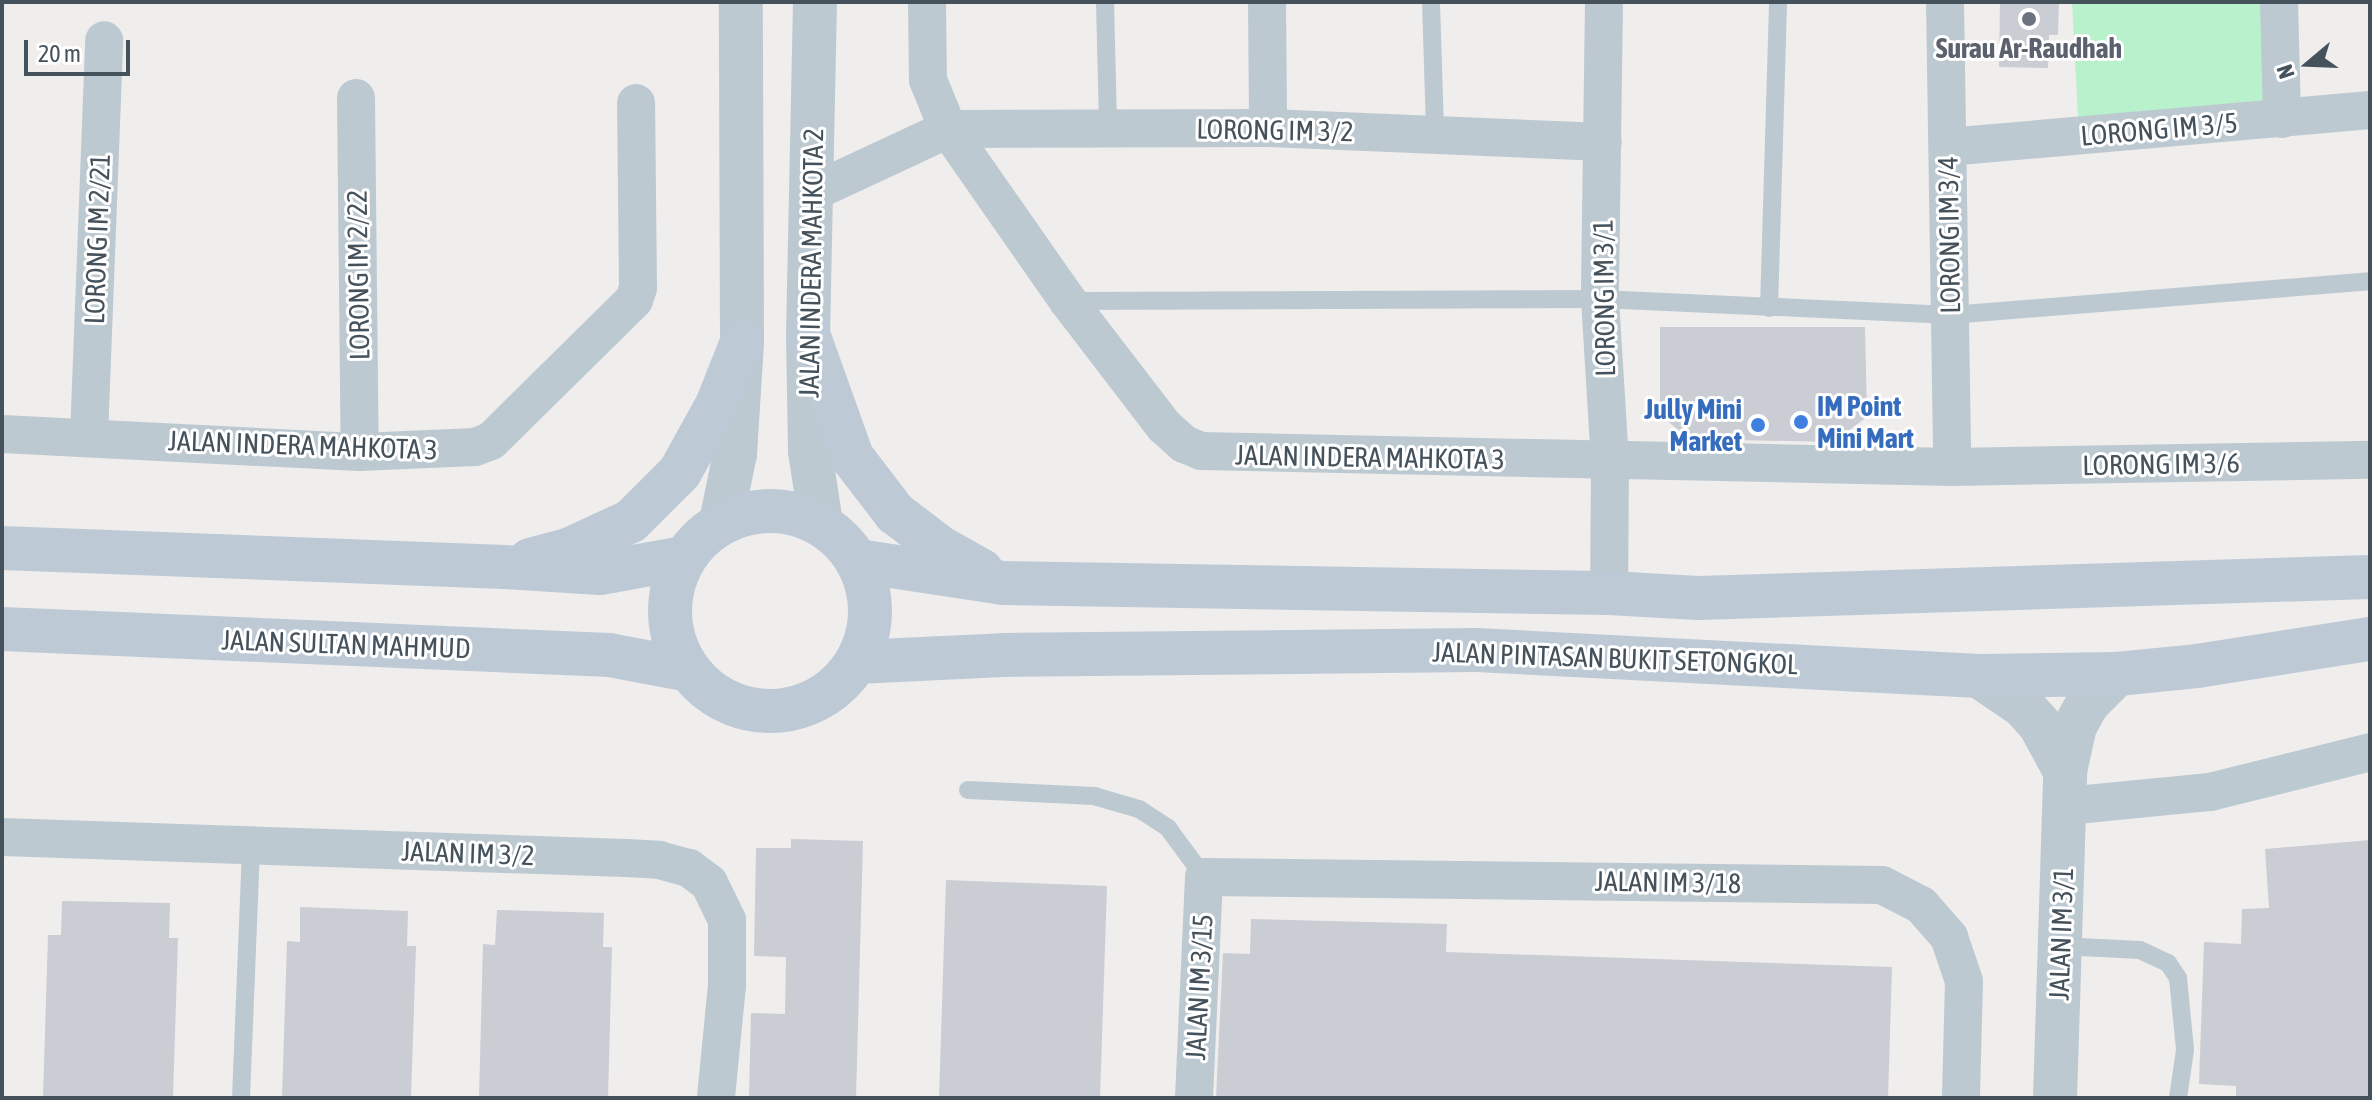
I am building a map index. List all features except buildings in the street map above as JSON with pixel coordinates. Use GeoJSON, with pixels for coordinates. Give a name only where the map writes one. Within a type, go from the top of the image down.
{"type":"FeatureCollection","features":[{"type":"Feature","properties":{"kind":"main road"},"geometry":{"type":"LineString","coordinates":[[808,334],[852,457],[895,513],[941,548],[1003,583]]}},
{"type":"Feature","properties":{"kind":"main road"},"geometry":{"type":"LineString","coordinates":[[505,567],[568,550],[631,521],[680,472],[717,405],[742,342]]}},
{"type":"Feature","properties":{"kind":"main road"},"geometry":{"type":"LineString","coordinates":[[754,511],[789,511],[821,524],[842,540],[858,561],[869,594],[869,629],[857,662],[836,687],[808,705],[775,712],[742,708],[712,694],[689,670],[675,644],[669,615],[672,586],[683,558],[700,538],[721,522],[754,511]]}},
{"type":"Feature","properties":{"kind":"main road"},"geometry":{"type":"LineString","coordinates":[[2,548],[600,573],[683,558]]}},
{"type":"Feature","properties":{"kind":"main road"},"geometry":{"type":"LineString","coordinates":[[858,561],[1003,583],[1609,593],[1698,598],[2370,577]]}},
{"type":"Feature","properties":{"kind":"main road","name":"JALAN SULTAN MAHMUD"},"geometry":{"type":"LineString","coordinates":[[2,629],[609,655],[689,670]]}},
{"type":"Feature","properties":{"kind":"main road","name":"JALAN PINTASAN BUKIT SETONGKOL"},"geometry":{"type":"LineString","coordinates":[[857,662],[1003,655],[1476,650],[1979,676],[2117,674],[2197,666],[2370,639]]}},
{"type":"Feature","properties":{"kind":"street"},"geometry":{"type":"LineString","coordinates":[[721,522],[735,454],[742,342],[741,2]]}},
{"type":"Feature","properties":{"kind":"street","name":"JALAN INDERA MAHKOTA 2"},"geometry":{"type":"LineString","coordinates":[[815,2],[808,334],[810,451],[821,524]]}},
{"type":"Feature","properties":{"kind":"street","name":"JALAN INDERA MAHKOTA 3"},"geometry":{"type":"LineString","coordinates":[[927,2],[928,80],[948,129],[1068,301],[1164,426],[1184,444],[1201,451],[1952,467]]}},
{"type":"Feature","properties":{"kind":"street"},"geometry":{"type":"LineString","coordinates":[[1267,2],[1268,128]]}},
{"type":"Feature","properties":{"kind":"street","name":"LORONG IM 3/1"},"geometry":{"type":"LineString","coordinates":[[1604,2],[1600,299],[1610,462],[1609,593]]}},
{"type":"Feature","properties":{"kind":"street","name":"LORONG IM 3/4"},"geometry":{"type":"LineString","coordinates":[[1945,2],[1952,467]]}},
{"type":"Feature","properties":{"kind":"street"},"geometry":{"type":"LineString","coordinates":[[2279,2],[2282,119]]}},
{"type":"Feature","properties":{"kind":"street","name":"LORONG IM 2/21"},"geometry":{"type":"LineString","coordinates":[[89,437],[104,40]]}},
{"type":"Feature","properties":{"kind":"street","name":"LORONG IM 2/22"},"geometry":{"type":"LineString","coordinates":[[356,98],[360,452]]}},
{"type":"Feature","properties":{"kind":"street","name":"JALAN INDERA MAHKOTA 3"},"geometry":{"type":"LineString","coordinates":[[2,434],[360,452],[475,447],[491,441],[634,300],[638,288],[636,103]]}},
{"type":"Feature","properties":{"kind":"street","name":"LORONG IM 3/5"},"geometry":{"type":"LineString","coordinates":[[1948,147],[2370,110]]}},
{"type":"Feature","properties":{"kind":"street","name":"LORONG IM 3/2"},"geometry":{"type":"LineString","coordinates":[[948,129],[1268,128],[1435,132],[1603,142]]}},
{"type":"Feature","properties":{"kind":"street"},"geometry":{"type":"LineString","coordinates":[[811,193],[948,129]]}},
{"type":"Feature","properties":{"kind":"street","name":"LORONG IM 3/6"},"geometry":{"type":"LineString","coordinates":[[1952,467],[2370,460]]}},
{"type":"Feature","properties":{"kind":"street","name":"JALAN IM 3/1"},"geometry":{"type":"LineString","coordinates":[[2055,1098],[2066,788],[2075,726],[2088,703],[2117,674]]}},
{"type":"Feature","properties":{"kind":"street"},"geometry":{"type":"LineString","coordinates":[[1979,676],[2031,715],[2066,788],[2210,792],[2370,752]]}},
{"type":"Feature","properties":{"kind":"street","name":"JALAN IM 3/2"},"geometry":{"type":"LineString","coordinates":[[2,837],[626,858],[659,860],[689,868],[709,883],[727,920],[727,985],[716,1098]]}},
{"type":"Feature","properties":{"kind":"street","name":"JALAN IM 3/15"},"geometry":{"type":"LineString","coordinates":[[1194,1098],[1204,877]]}},
{"type":"Feature","properties":{"kind":"street","name":"JALAN IM 3/18"},"geometry":{"type":"LineString","coordinates":[[1204,877],[1882,885],[1921,905],[1949,937],[1964,981],[1961,1098]]}},
{"type":"Feature","properties":{"kind":"lane"},"geometry":{"type":"LineString","coordinates":[[1105,2],[1108,128]]}},
{"type":"Feature","properties":{"kind":"lane"},"geometry":{"type":"LineString","coordinates":[[1431,2],[1435,132]]}},
{"type":"Feature","properties":{"kind":"lane"},"geometry":{"type":"LineString","coordinates":[[1769,308],[1778,2]]}},
{"type":"Feature","properties":{"kind":"lane"},"geometry":{"type":"LineString","coordinates":[[1068,301],[1600,299],[1951,315],[2370,281]]}},
{"type":"Feature","properties":{"kind":"lane"},"geometry":{"type":"LineString","coordinates":[[968,790],[1094,796],[1139,809],[1168,828],[1204,877]]}},
{"type":"Feature","properties":{"kind":"lane"},"geometry":{"type":"LineString","coordinates":[[241,1098],[251,845]]}},
{"type":"Feature","properties":{"kind":"lane"},"geometry":{"type":"LineString","coordinates":[[2060,946],[2140,950],[2168,963],[2178,978],[2185,1050],[2178,1098]]}},
{"type":"Feature","properties":{"kind":"green space"},"geometry":{"type":"Polygon","coordinates":[[[2072,2],[2279,2],[2282,119],[2079,136],[2072,2]]]}},
{"type":"Feature","properties":{"kind":"place","name":"Surau Ar-Raudhah"},"geometry":{"type":"Point","coordinates":[2029,19]}},
{"type":"Feature","properties":{"kind":"place","name":"IM Point Mini Mart"},"geometry":{"type":"Point","coordinates":[1801,422]}},
{"type":"Feature","properties":{"kind":"place","name":"Jully Mini Market"},"geometry":{"type":"Point","coordinates":[1758,425]}}]}
